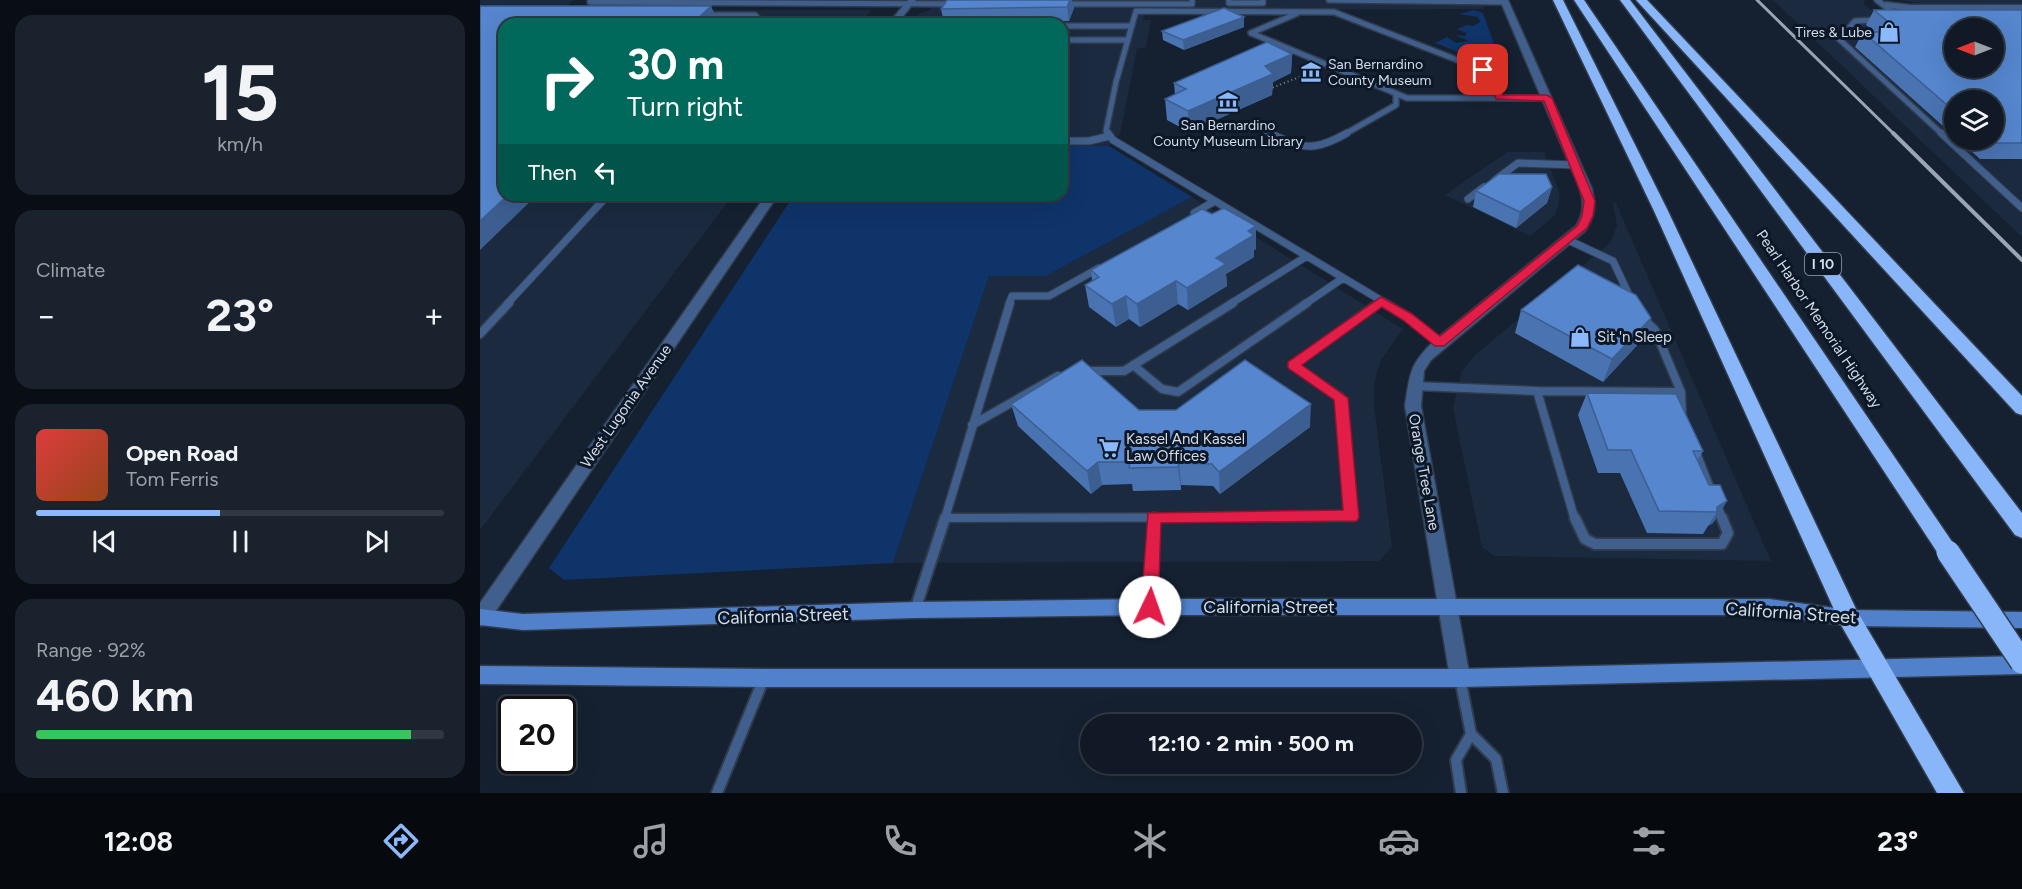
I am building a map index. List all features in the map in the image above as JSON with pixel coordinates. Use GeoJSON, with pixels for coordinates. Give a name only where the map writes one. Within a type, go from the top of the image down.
{"type":"FeatureCollection","features":[{"type":"Feature","properties":{"kind":"highway"},"geometry":{"type":"LineString","coordinates":[[1558,0],[1661,211],[1850,618],[1952,793]]}},
{"type":"Feature","properties":{"kind":"highway","name":"Pearl Harbor Memorial Highway"},"geometry":{"type":"LineString","coordinates":[[1579,0],[2022,664]]}},
{"type":"Feature","properties":{"kind":"highway","name":"Pearl Harbor Memorial Highway"},"geometry":{"type":"LineString","coordinates":[[1624,0],[2022,529]]}},
{"type":"Feature","properties":{"kind":"highway"},"geometry":{"type":"LineString","coordinates":[[1641,0],[2022,408]]}},
{"type":"Feature","properties":{"kind":"main road","name":"California Street"},"geometry":{"type":"LineString","coordinates":[[480,617],[534,622],[915,610],[1447,607],[1769,608],[1850,618],[2022,620]]}},
{"type":"Feature","properties":{"kind":"main road"},"geometry":{"type":"LineString","coordinates":[[480,675],[764,678],[1460,678],[2022,664]]}},
{"type":"Feature","properties":{"kind":"street","name":"Orange Tree Lane"},"geometry":{"type":"LineString","coordinates":[[1460,678],[1413,406],[1417,371],[1440,343],[1581,228],[1588,216],[1590,201],[1504,1]]}},
{"type":"Feature","properties":{"kind":"street"},"geometry":{"type":"LineString","coordinates":[[897,18],[911,2]]}},
{"type":"Feature","properties":{"kind":"street"},"geometry":{"type":"LineString","coordinates":[[1886,5],[1911,8],[2006,8],[2018,11]]}},
{"type":"Feature","properties":{"kind":"street","name":"West Lugonia Avenue"},"geometry":{"type":"LineString","coordinates":[[480,617],[768,201]]}},
{"type":"Feature","properties":{"kind":"lane"},"geometry":{"type":"LineString","coordinates":[[593,0],[590,2],[965,4]]}},
{"type":"Feature","properties":{"kind":"lane"},"geometry":{"type":"LineString","coordinates":[[1058,4],[1094,2],[1192,4],[1192,0]]}},
{"type":"Feature","properties":{"kind":"lane"},"geometry":{"type":"LineString","coordinates":[[1229,0],[1229,3],[1263,3],[1263,0]]}},
{"type":"Feature","properties":{"kind":"lane"},"geometry":{"type":"LineString","coordinates":[[1329,0],[1329,2],[1504,1]]}},
{"type":"Feature","properties":{"kind":"lane"},"geometry":{"type":"LineString","coordinates":[[1877,0],[1900,16],[1855,21],[1839,39],[2022,208]]}},
{"type":"Feature","properties":{"kind":"lane"},"geometry":{"type":"LineString","coordinates":[[1440,343],[1408,317],[1215,201],[1110,136],[1106,131],[1136,11],[1334,12],[1483,70],[1491,75],[1499,98]]}},
{"type":"Feature","properties":{"kind":"lane"},"geometry":{"type":"LineString","coordinates":[[1302,12],[1251,33],[1407,98],[1547,98]]}},
{"type":"Feature","properties":{"kind":"lane"},"geometry":{"type":"LineString","coordinates":[[695,15],[755,15],[759,18]]}},
{"type":"Feature","properties":{"kind":"lane"},"geometry":{"type":"LineString","coordinates":[[1068,26],[1132,26]]}},
{"type":"Feature","properties":{"kind":"lane"},"geometry":{"type":"LineString","coordinates":[[1068,40],[1128,40]]}},
{"type":"Feature","properties":{"kind":"lane"},"geometry":{"type":"LineString","coordinates":[[1262,130],[1305,147],[1326,145],[1396,105],[1396,95]]}},
{"type":"Feature","properties":{"kind":"lane"},"geometry":{"type":"LineString","coordinates":[[1068,141],[1089,141],[1110,136]]}},
{"type":"Feature","properties":{"kind":"lane"},"geometry":{"type":"LineString","coordinates":[[1468,199],[1518,164],[1576,165]]}},
{"type":"Feature","properties":{"kind":"lane"},"geometry":{"type":"LineString","coordinates":[[480,334],[603,201]]}},
{"type":"Feature","properties":{"kind":"lane"},"geometry":{"type":"LineString","coordinates":[[1184,219],[1215,201]]}},
{"type":"Feature","properties":{"kind":"lane"},"geometry":{"type":"LineString","coordinates":[[1568,240],[1613,261],[1637,314],[1655,330],[1681,392],[1682,418],[1686,428]]}},
{"type":"Feature","properties":{"kind":"lane"},"geometry":{"type":"LineString","coordinates":[[1078,371],[1124,371],[1307,256]]}},
{"type":"Feature","properties":{"kind":"lane"},"geometry":{"type":"LineString","coordinates":[[915,610],[1012,297],[1049,296],[1111,261]]}},
{"type":"Feature","properties":{"kind":"lane"},"geometry":{"type":"LineString","coordinates":[[1133,365],[1162,389],[1178,392],[1343,278]]}},
{"type":"Feature","properties":{"kind":"lane"},"geometry":{"type":"LineString","coordinates":[[945,518],[1352,517],[1341,398],[1293,365],[1381,301]]}},
{"type":"Feature","properties":{"kind":"lane"},"geometry":{"type":"LineString","coordinates":[[972,424],[1067,371]]}},
{"type":"Feature","properties":{"kind":"lane"},"geometry":{"type":"LineString","coordinates":[[1414,386],[1537,391],[1681,392]]}},
{"type":"Feature","properties":{"kind":"lane"},"geometry":{"type":"LineString","coordinates":[[1537,391],[1578,529],[1585,539],[1595,544],[1722,544],[1728,533],[1690,438]]}},
{"type":"Feature","properties":{"kind":"lane"},"geometry":{"type":"LineString","coordinates":[[1150,607],[1154,517]]}},
{"type":"Feature","properties":{"kind":"lane"},"geometry":{"type":"LineString","coordinates":[[717,793],[764,678]]}},
{"type":"Feature","properties":{"kind":"lane"},"geometry":{"type":"LineString","coordinates":[[1460,678],[1471,734],[1496,759],[1503,793]]}},
{"type":"Feature","properties":{"kind":"lane"},"geometry":{"type":"LineString","coordinates":[[1461,793],[1456,760],[1471,734]]}},
{"type":"Feature","properties":{"kind":"path"},"geometry":{"type":"LineString","coordinates":[[1267,93],[1269,88],[1328,66]]}},
{"type":"Feature","properties":{"kind":"shaded area"},"geometry":{"type":"Polygon","coordinates":[[[480,0],[574,0],[562,10],[871,10],[865,18],[498,18],[498,201],[728,201],[480,530],[480,0]]]}},
{"type":"Feature","properties":{"kind":"shaded area"},"geometry":{"type":"Polygon","coordinates":[[[936,0],[1482,0],[1484,9],[1146,10],[1143,20],[1151,20],[1146,47],[1137,49],[1120,134],[1109,146],[1068,146],[1068,18],[915,18],[918,14],[930,10],[936,0]]]}},
{"type":"Feature","properties":{"kind":"shaded area"},"geometry":{"type":"Polygon","coordinates":[[[1773,0],[1865,0],[1864,4],[1871,10],[1922,18],[1944,18],[1944,78],[2004,78],[2004,18],[2022,18],[2022,237],[1773,0]]]}},
{"type":"Feature","properties":{"kind":"shaded area"},"geometry":{"type":"Polygon","coordinates":[[[1900,0],[2022,0],[2022,3],[1921,3],[1900,0]]]}},
{"type":"Feature","properties":{"kind":"shaded area"},"geometry":{"type":"Polygon","coordinates":[[[1474,10],[1483,13],[1495,47],[1477,48],[1477,56],[1471,57],[1435,43],[1447,37],[1456,43],[1469,41],[1455,35],[1465,36],[1467,33],[1457,29],[1480,22],[1478,17],[1459,14],[1474,10]]]}},
{"type":"Feature","properties":{"kind":"shaded area"},"geometry":{"type":"Polygon","coordinates":[[[1068,146],[1109,146],[1192,197],[1046,276],[989,276],[893,563],[564,580],[549,568],[790,201],[1068,201],[1068,146]]]}},
{"type":"Feature","properties":{"kind":"shaded area"},"geometry":{"type":"Polygon","coordinates":[[[1507,152],[1544,152],[1559,191],[1559,204],[1554,216],[1530,236],[1445,195],[1507,152]]]}},
{"type":"Feature","properties":{"kind":"shaded area"},"geometry":{"type":"Polygon","coordinates":[[[1192,197],[1403,329],[1381,360],[1374,383],[1374,406],[1392,547],[1379,561],[893,563],[989,276],[1046,276],[1192,197]]]}},
{"type":"Feature","properties":{"kind":"shaded area"},"geometry":{"type":"Polygon","coordinates":[[[1613,203],[1616,203],[1771,561],[1494,556],[1482,547],[1453,408],[1462,371],[1475,355],[1610,243],[1617,226],[1613,203]]]}},
{"type":"Feature","properties":{"kind":"building"},"geometry":{"type":"Polygon","coordinates":[[[947,0],[1070,0],[1067,7],[941,9],[947,0]]]}},
{"type":"Feature","properties":{"kind":"building"},"geometry":{"type":"Polygon","coordinates":[[[480,6],[711,6],[698,18],[498,18],[498,201],[502,201],[480,221],[480,6]]]}},
{"type":"Feature","properties":{"kind":"building"},"geometry":{"type":"Polygon","coordinates":[[[1224,8],[1244,17],[1183,40],[1162,31],[1224,8]]]}},
{"type":"Feature","properties":{"kind":"building"},"geometry":{"type":"Polygon","coordinates":[[[1874,10],[2022,10],[2022,143],[2004,143],[2004,90],[1944,90],[1944,102],[1863,32],[1894,32],[1886,25],[1892,25],[1874,10]]]}},
{"type":"Feature","properties":{"kind":"building"},"geometry":{"type":"Polygon","coordinates":[[[1267,42],[1292,54],[1265,66],[1273,74],[1188,111],[1165,99],[1186,89],[1174,83],[1267,42]]]}},
{"type":"Feature","properties":{"kind":"building"},"geometry":{"type":"Polygon","coordinates":[[[1499,174],[1546,174],[1552,187],[1520,212],[1476,191],[1499,174]]]}},
{"type":"Feature","properties":{"kind":"building"},"geometry":{"type":"Polygon","coordinates":[[[1224,208],[1256,226],[1248,231],[1254,235],[1216,258],[1226,264],[1187,288],[1176,281],[1137,304],[1126,296],[1112,304],[1085,285],[1099,277],[1091,270],[1202,209],[1212,214],[1224,208]]]}},
{"type":"Feature","properties":{"kind":"building"},"geometry":{"type":"Polygon","coordinates":[[[1578,265],[1636,295],[1651,318],[1612,359],[1521,310],[1578,265]]]}},
{"type":"Feature","properties":{"kind":"building"},"geometry":{"type":"Polygon","coordinates":[[[1082,360],[1139,410],[1176,410],[1245,360],[1311,404],[1219,472],[1212,464],[1179,463],[1178,467],[1129,468],[1130,462],[1098,462],[1087,471],[1011,404],[1082,360]]]}},
{"type":"Feature","properties":{"kind":"building"},"geometry":{"type":"Polygon","coordinates":[[[1587,393],[1676,394],[1703,451],[1693,451],[1709,485],[1720,485],[1727,501],[1717,507],[1717,512],[1659,511],[1631,450],[1608,450],[1587,393]]]}},
{"type":"Feature","properties":{"kind":"railway"},"geometry":{"type":"LineString","coordinates":[[1757,0],[1894,134]]}},
{"type":"Feature","properties":{"kind":"railway"},"geometry":{"type":"LineString","coordinates":[[1893,133],[2022,260]]}},
{"type":"Feature","properties":{"kind":"place","name":"Tires & Lube"},"geometry":{"type":"Point","coordinates":[1889,32]}},
{"type":"Feature","properties":{"kind":"place","name":"San Bernardino County Museum"},"geometry":{"type":"Point","coordinates":[1311,72]}},
{"type":"Feature","properties":{"kind":"place","name":"San Bernardino County Museum Library"},"geometry":{"type":"Point","coordinates":[1228,102]}},
{"type":"Feature","properties":{"kind":"place","name":"Sit 'n Sleep"},"geometry":{"type":"Point","coordinates":[1580,337]}},
{"type":"Feature","properties":{"kind":"place","name":"Kassel And Kassel Law Offices"},"geometry":{"type":"Point","coordinates":[1109,448]}},
{"type":"Feature","properties":{"kind":"route"},"geometry":{"type":"LineString","coordinates":[[1150,607],[1154,517],[1352,517],[1341,398],[1293,365],[1381,301],[1408,317],[1440,343],[1581,228],[1588,216],[1590,201],[1547,98],[1499,98],[1491,75],[1483,70]]}}]}
